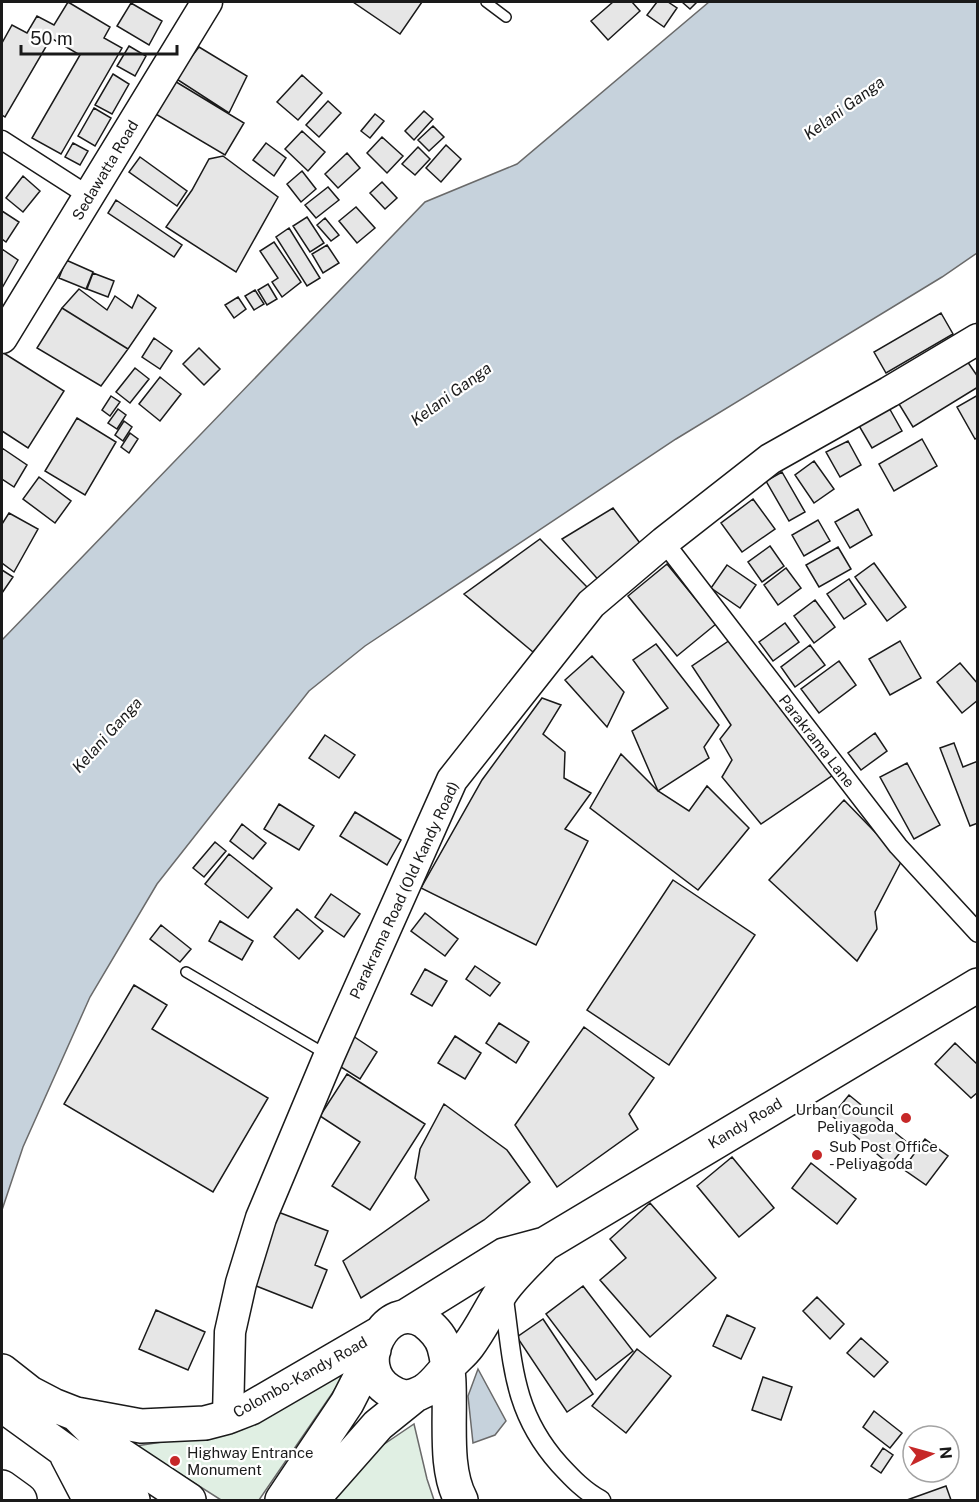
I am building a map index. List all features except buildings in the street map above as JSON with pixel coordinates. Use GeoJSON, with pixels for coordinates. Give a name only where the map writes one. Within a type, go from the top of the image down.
{"type":"FeatureCollection","features":[{"type":"Feature","properties":{"kind":"highway","name":"Kandy Road"},"geometry":{"type":"LineString","coordinates":[[387,1333],[504,1255],[545,1244],[978,985]]}},
{"type":"Feature","properties":{"kind":"highway","name":"Kandy Road"},"geometry":{"type":"LineString","coordinates":[[448,1366],[468,1347],[503,1290],[545,1244]]}},
{"type":"Feature","properties":{"kind":"highway"},"geometry":{"type":"LineString","coordinates":[[282,1500],[347,1403],[387,1333],[421,1319],[437,1332],[443,1343],[448,1366],[450,1450],[457,1492],[461,1500]]}},
{"type":"Feature","properties":{"kind":"highway","name":"Colombo-Kandy Road"},"geometry":{"type":"LineString","coordinates":[[76,1414],[141,1426],[205,1423],[250,1408],[387,1333]]}},
{"type":"Feature","properties":{"kind":"highway"},"geometry":{"type":"LineString","coordinates":[[387,1333],[373,1368],[378,1382],[396,1395],[404,1398],[429,1389],[448,1366]]}},
{"type":"Feature","properties":{"kind":"highway"},"geometry":{"type":"LineString","coordinates":[[2,1371],[30,1393],[76,1414],[109,1447],[189,1500]]}},
{"type":"Feature","properties":{"kind":"highway"},"geometry":{"type":"LineString","coordinates":[[312,1500],[378,1425],[414,1396]]}},
{"type":"Feature","properties":{"kind":"highway"},"geometry":{"type":"LineString","coordinates":[[2,1405],[133,1500]]}},
{"type":"Feature","properties":{"kind":"highway"},"geometry":{"type":"LineString","coordinates":[[65,1452],[90,1500]]}},
{"type":"Feature","properties":{"kind":"highway"},"geometry":{"type":"LineString","coordinates":[[2,1487],[20,1500]]}},
{"type":"Feature","properties":{"kind":"main road","name":"Sedawatta Road"},"geometry":{"type":"LineString","coordinates":[[3,331],[89,196],[207,2]]}},
{"type":"Feature","properties":{"kind":"main road","name":"Parakrama Road (Old Kandy Road)"},"geometry":{"type":"LineString","coordinates":[[228,1417],[230,1332],[241,1282],[261,1218],[329,1056],[452,780],[591,604],[664,542],[770,459],[978,339]]}},
{"type":"Feature","properties":{"kind":"street"},"geometry":{"type":"LineString","coordinates":[[2,140],[89,196]]}},
{"type":"Feature","properties":{"kind":"street","name":"Parakrama Lane"},"geometry":{"type":"LineString","coordinates":[[664,542],[897,846],[978,933]]}},
{"type":"Feature","properties":{"kind":"street"},"geometry":{"type":"LineString","coordinates":[[503,1290],[517,1390],[530,1424],[547,1450],[570,1476],[588,1493],[601,1500]]}},
{"type":"Feature","properties":{"kind":"lane"},"geometry":{"type":"LineString","coordinates":[[486,2],[507,17]]}},
{"type":"Feature","properties":{"kind":"lane"},"geometry":{"type":"LineString","coordinates":[[186,972],[329,1056]]}},
{"type":"Feature","properties":{"kind":"green space"},"geometry":{"type":"Polygon","coordinates":[[[353,1363],[259,1500],[221,1500],[136,1446],[175,1440],[200,1440],[353,1363]]]}},
{"type":"Feature","properties":{"kind":"green space"},"geometry":{"type":"Polygon","coordinates":[[[414,1424],[434,1500],[328,1500],[374,1451],[414,1424]]]}},
{"type":"Feature","properties":{"kind":"water","name":"Kelani Ganga"},"geometry":{"type":"Polygon","coordinates":[[[709,2],[977,2],[977,253],[942,277],[676,439],[365,646],[309,691],[157,884],[90,997],[23,1147],[2,1210],[2,640],[425,202],[517,164],[709,2]]]}},
{"type":"Feature","properties":{"kind":"water"},"geometry":{"type":"Polygon","coordinates":[[[478,1369],[506,1421],[495,1435],[473,1443],[468,1396],[478,1369]]]}},
{"type":"Feature","properties":{"kind":"place","name":"Urban Council Peliyagoda"},"geometry":{"type":"Point","coordinates":[906,1118]}},
{"type":"Feature","properties":{"kind":"place","name":"Sub Post Office - Peliyagoda"},"geometry":{"type":"Point","coordinates":[817,1155]}},
{"type":"Feature","properties":{"kind":"place","name":"Highway Entrance Monument"},"geometry":{"type":"Point","coordinates":[175,1461]}}]}
